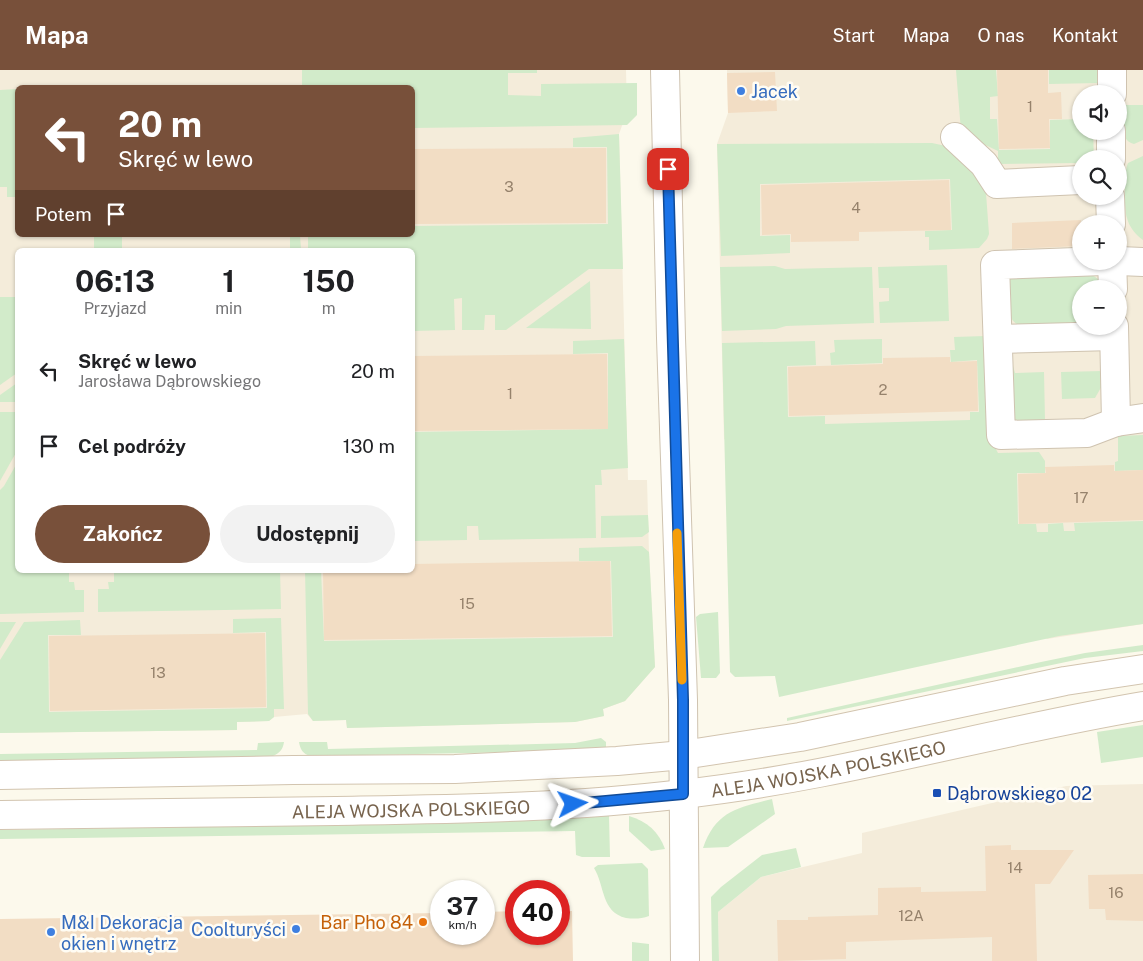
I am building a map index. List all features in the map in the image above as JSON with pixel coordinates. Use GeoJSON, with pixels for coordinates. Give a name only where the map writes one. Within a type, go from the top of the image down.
{"type":"FeatureCollection","features":[{"type":"Feature","properties":{"kind":"street"},"geometry":{"type":"LineString","coordinates":[[666,70],[683,754],[685,961]]}},
{"type":"Feature","properties":{"kind":"street"},"geometry":{"type":"LineString","coordinates":[[1112,70],[1112,85]]}},
{"type":"Feature","properties":{"kind":"street"},"geometry":{"type":"LineString","coordinates":[[955,137],[984,164],[998,184],[1072,180]]}},
{"type":"Feature","properties":{"kind":"street"},"geometry":{"type":"LineString","coordinates":[[1127,261],[1143,262]]}},
{"type":"Feature","properties":{"kind":"street"},"geometry":{"type":"LineString","coordinates":[[1072,262],[995,266],[1001,435],[1087,433],[1116,422],[1143,418]]}},
{"type":"Feature","properties":{"kind":"street"},"geometry":{"type":"LineString","coordinates":[[998,339],[1072,334]]}},
{"type":"Feature","properties":{"kind":"street"},"geometry":{"type":"LineString","coordinates":[[1114,335],[1116,422]]}},
{"type":"Feature","properties":{"kind":"street","name":"ALEJA WOJSKA POLSKIEGO"},"geometry":{"type":"LineString","coordinates":[[0,775],[464,769],[617,761],[683,754],[800,737],[1064,681],[1143,669]]}},
{"type":"Feature","properties":{"kind":"street","name":"ALEJA WOJSKA POLSKIEGO"},"geometry":{"type":"LineString","coordinates":[[0,815],[503,808],[590,803],[683,794],[780,781],[1143,706]]}},
{"type":"Feature","properties":{"kind":"shaded area"},"geometry":{"type":"Polygon","coordinates":[[[0,70],[626,70],[627,112],[619,134],[628,480],[647,480],[655,667],[625,701],[603,709],[604,716],[575,722],[347,728],[346,720],[313,721],[307,714],[274,717],[269,721],[237,722],[237,730],[0,733],[0,70]]]}},
{"type":"Feature","properties":{"kind":"shaded area"},"geometry":{"type":"Polygon","coordinates":[[[727,70],[1143,70],[1143,624],[1047,639],[724,439],[717,144],[728,113],[727,70]]]}},
{"type":"Feature","properties":{"kind":"shaded area"},"geometry":{"type":"Polygon","coordinates":[[[1143,784],[1143,961],[719,961],[718,912],[761,877],[862,853],[862,833],[1066,786],[1143,784]]]}},
{"type":"Feature","properties":{"kind":"green space"},"geometry":{"type":"Polygon","coordinates":[[[302,70],[537,70],[537,73],[508,73],[508,95],[541,96],[541,84],[637,83],[637,115],[627,125],[415,128],[415,85],[302,85],[302,70]]]}},
{"type":"Feature","properties":{"kind":"green space"},"geometry":{"type":"Polygon","coordinates":[[[956,70],[996,70],[998,96],[990,97],[990,119],[997,119],[999,150],[1050,149],[1050,120],[1072,119],[1072,140],[1093,140],[1094,150],[1072,150],[1072,163],[998,164],[998,151],[961,131],[956,70]]]}},
{"type":"Feature","properties":{"kind":"green space"},"geometry":{"type":"Polygon","coordinates":[[[1049,70],[1103,70],[1100,83],[1049,84],[1049,70]]]}},
{"type":"Feature","properties":{"kind":"green space"},"geometry":{"type":"Polygon","coordinates":[[[15,89],[15,197],[7,197],[7,187],[0,187],[0,90],[15,89]]]}},
{"type":"Feature","properties":{"kind":"green space"},"geometry":{"type":"Polygon","coordinates":[[[1127,105],[1143,105],[1143,140],[1134,144],[1127,139],[1127,105]]]}},
{"type":"Feature","properties":{"kind":"green space"},"geometry":{"type":"Polygon","coordinates":[[[619,134],[623,269],[589,269],[506,330],[495,330],[495,315],[485,315],[484,330],[462,330],[462,298],[454,299],[455,330],[415,331],[415,248],[308,248],[308,237],[415,237],[415,226],[608,224],[607,147],[573,147],[573,138],[619,134]]]}},
{"type":"Feature","properties":{"kind":"green space"},"geometry":{"type":"Polygon","coordinates":[[[932,143],[946,146],[982,181],[986,193],[989,234],[979,248],[929,250],[929,237],[925,237],[925,231],[952,230],[950,179],[760,184],[760,236],[790,235],[790,253],[721,256],[717,144],[932,143]]]}},
{"type":"Feature","properties":{"kind":"green space"},"geometry":{"type":"Polygon","coordinates":[[[1143,156],[1143,240],[1133,230],[1126,213],[1128,163],[1143,156]]]}},
{"type":"Feature","properties":{"kind":"green space"},"geometry":{"type":"Polygon","coordinates":[[[94,237],[122,237],[122,248],[94,248],[94,237]]]}},
{"type":"Feature","properties":{"kind":"green space"},"geometry":{"type":"Polygon","coordinates":[[[290,237],[300,237],[301,248],[290,248],[290,237]]]}},
{"type":"Feature","properties":{"kind":"green space"},"geometry":{"type":"Polygon","coordinates":[[[947,265],[949,321],[880,323],[879,302],[889,301],[889,288],[879,288],[878,267],[947,265]]]}},
{"type":"Feature","properties":{"kind":"green space"},"geometry":{"type":"Polygon","coordinates":[[[775,266],[785,269],[872,267],[874,323],[786,326],[776,329],[722,331],[720,267],[775,266]]]}},
{"type":"Feature","properties":{"kind":"green space"},"geometry":{"type":"Polygon","coordinates":[[[1091,274],[1098,280],[1072,280],[1072,324],[1020,326],[1010,317],[1006,305],[1002,277],[1091,274]]]}},
{"type":"Feature","properties":{"kind":"green space"},"geometry":{"type":"Polygon","coordinates":[[[590,281],[591,329],[526,328],[590,281]]]}},
{"type":"Feature","properties":{"kind":"green space"},"geometry":{"type":"Polygon","coordinates":[[[0,297],[15,297],[15,374],[0,385],[0,297]]]}},
{"type":"Feature","properties":{"kind":"green space"},"geometry":{"type":"Polygon","coordinates":[[[985,336],[991,425],[987,432],[998,453],[1039,452],[1045,461],[1045,473],[1017,473],[1018,524],[1036,524],[1037,532],[1048,532],[1048,524],[1063,523],[1064,531],[1075,531],[1074,523],[1143,521],[1143,624],[1059,636],[779,697],[775,676],[735,677],[730,672],[722,343],[815,341],[816,365],[787,366],[788,417],[825,416],[825,424],[970,420],[970,412],[979,412],[977,360],[951,362],[950,350],[955,350],[954,337],[985,336]]]}},
{"type":"Feature","properties":{"kind":"green space"},"geometry":{"type":"Polygon","coordinates":[[[624,339],[628,468],[601,470],[602,485],[595,485],[596,538],[479,540],[478,526],[467,526],[467,540],[415,541],[415,432],[608,429],[608,353],[573,354],[573,341],[624,339]]]}},
{"type":"Feature","properties":{"kind":"green space"},"geometry":{"type":"Polygon","coordinates":[[[882,339],[882,363],[831,365],[830,353],[835,352],[834,340],[882,339]]]}},
{"type":"Feature","properties":{"kind":"green space"},"geometry":{"type":"Polygon","coordinates":[[[1004,366],[1013,366],[1015,373],[1044,372],[1045,420],[1008,421],[1004,366]]]}},
{"type":"Feature","properties":{"kind":"green space"},"geometry":{"type":"Polygon","coordinates":[[[1102,371],[1103,384],[1095,398],[1062,399],[1061,372],[1102,371]]]}},
{"type":"Feature","properties":{"kind":"green space"},"geometry":{"type":"Polygon","coordinates":[[[15,384],[15,402],[0,402],[0,395],[15,384]]]}},
{"type":"Feature","properties":{"kind":"green space"},"geometry":{"type":"Polygon","coordinates":[[[0,412],[15,412],[15,455],[0,481],[0,412]]]}},
{"type":"Feature","properties":{"kind":"green space"},"geometry":{"type":"Polygon","coordinates":[[[1143,435],[1143,470],[1115,471],[1115,462],[1118,461],[1118,436],[1143,435]]]}},
{"type":"Feature","properties":{"kind":"green space"},"geometry":{"type":"Polygon","coordinates":[[[15,467],[15,573],[69,573],[69,582],[74,582],[75,590],[84,590],[84,612],[0,614],[0,490],[15,467]]]}},
{"type":"Feature","properties":{"kind":"green space"},"geometry":{"type":"Polygon","coordinates":[[[648,515],[649,532],[642,537],[601,538],[601,516],[648,515]]]}},
{"type":"Feature","properties":{"kind":"green space"},"geometry":{"type":"Polygon","coordinates":[[[642,546],[649,552],[655,667],[625,701],[603,709],[604,716],[575,722],[347,728],[346,720],[313,721],[308,714],[305,573],[321,573],[324,641],[613,637],[611,561],[579,561],[579,548],[642,546]]]}},
{"type":"Feature","properties":{"kind":"green space"},"geometry":{"type":"Polygon","coordinates":[[[114,573],[280,573],[281,609],[98,612],[98,589],[109,589],[108,582],[114,582],[114,573]]]}},
{"type":"Feature","properties":{"kind":"green space"},"geometry":{"type":"Polygon","coordinates":[[[718,612],[720,673],[716,678],[701,678],[696,617],[700,614],[718,612]]]}},
{"type":"Feature","properties":{"kind":"green space"},"geometry":{"type":"Polygon","coordinates":[[[281,618],[284,709],[274,709],[274,717],[269,721],[237,722],[237,730],[0,733],[0,660],[24,622],[80,620],[81,635],[48,635],[49,712],[267,708],[266,632],[233,633],[233,619],[281,618]]]}},
{"type":"Feature","properties":{"kind":"green space"},"geometry":{"type":"Polygon","coordinates":[[[0,622],[16,622],[0,649],[0,622]]]}},
{"type":"Feature","properties":{"kind":"green space"},"geometry":{"type":"Polygon","coordinates":[[[1143,645],[1143,651],[1085,658],[787,721],[787,718],[1041,662],[1085,653],[1143,645]]]}},
{"type":"Feature","properties":{"kind":"green space"},"geometry":{"type":"Polygon","coordinates":[[[1143,725],[1143,757],[1101,763],[1097,732],[1143,725]]]}},
{"type":"Feature","properties":{"kind":"green space"},"geometry":{"type":"Polygon","coordinates":[[[601,738],[606,742],[606,747],[517,752],[310,756],[302,751],[299,742],[327,742],[328,749],[575,743],[601,738]]]}},
{"type":"Feature","properties":{"kind":"green space"},"geometry":{"type":"Polygon","coordinates":[[[284,742],[278,754],[273,756],[0,761],[0,754],[257,750],[258,743],[284,742]]]}},
{"type":"Feature","properties":{"kind":"green space"},"geometry":{"type":"Polygon","coordinates":[[[772,799],[775,814],[728,847],[703,848],[714,826],[729,813],[748,805],[772,799]]]}},
{"type":"Feature","properties":{"kind":"green space"},"geometry":{"type":"Polygon","coordinates":[[[609,815],[610,857],[582,857],[576,855],[575,831],[0,839],[0,830],[391,824],[558,819],[609,815]]]}},
{"type":"Feature","properties":{"kind":"green space"},"geometry":{"type":"Polygon","coordinates":[[[629,816],[652,828],[665,849],[651,851],[629,831],[629,816]]]}},
{"type":"Feature","properties":{"kind":"green space"},"geometry":{"type":"Polygon","coordinates":[[[796,848],[801,867],[761,877],[718,912],[719,961],[712,961],[711,897],[762,855],[796,848]]]}},
{"type":"Feature","properties":{"kind":"green space"},"geometry":{"type":"Polygon","coordinates":[[[642,863],[648,869],[649,916],[626,918],[618,915],[608,904],[594,868],[598,865],[642,863]]]}},
{"type":"Feature","properties":{"kind":"green space"},"geometry":{"type":"Polygon","coordinates":[[[632,942],[649,944],[649,961],[632,961],[632,942]]]}},
{"type":"Feature","properties":{"kind":"building"},"geometry":{"type":"Polygon","coordinates":[[[997,70],[1048,70],[1048,93],[1061,92],[1062,119],[1049,119],[1050,148],[999,149],[997,70]]]}},
{"type":"Feature","properties":{"kind":"building"},"geometry":{"type":"Polygon","coordinates":[[[775,72],[777,111],[728,113],[727,73],[775,72]]]}},
{"type":"Feature","properties":{"kind":"building"},"geometry":{"type":"Polygon","coordinates":[[[606,148],[606,223],[415,224],[415,149],[606,148]]]}},
{"type":"Feature","properties":{"kind":"building"},"geometry":{"type":"Polygon","coordinates":[[[949,180],[951,230],[859,232],[859,241],[791,242],[791,234],[762,235],[761,185],[949,180]]]}},
{"type":"Feature","properties":{"kind":"building"},"geometry":{"type":"Polygon","coordinates":[[[1072,220],[1072,246],[1012,249],[1012,223],[1072,220]]]}},
{"type":"Feature","properties":{"kind":"building"},"geometry":{"type":"Polygon","coordinates":[[[607,354],[608,429],[415,431],[415,356],[607,354]]]}},
{"type":"Feature","properties":{"kind":"building"},"geometry":{"type":"Polygon","coordinates":[[[950,357],[950,362],[977,361],[978,411],[789,416],[788,367],[883,364],[883,358],[950,357]]]}},
{"type":"Feature","properties":{"kind":"building"},"geometry":{"type":"Polygon","coordinates":[[[1114,465],[1114,471],[1143,470],[1143,520],[1019,524],[1018,474],[1046,473],[1045,467],[1114,465]]]}},
{"type":"Feature","properties":{"kind":"building"},"geometry":{"type":"Polygon","coordinates":[[[610,561],[612,636],[324,640],[323,573],[415,573],[415,564],[610,561]]]}},
{"type":"Feature","properties":{"kind":"building"},"geometry":{"type":"Polygon","coordinates":[[[265,633],[266,707],[50,711],[49,636],[265,633]]]}},
{"type":"Feature","properties":{"kind":"building"},"geometry":{"type":"Polygon","coordinates":[[[1011,845],[1011,850],[1074,850],[1050,884],[1035,884],[1037,961],[992,961],[992,937],[846,942],[846,959],[778,961],[777,920],[808,920],[808,917],[878,915],[878,888],[921,887],[921,892],[986,891],[985,846],[1011,845]]]}},
{"type":"Feature","properties":{"kind":"building"},"geometry":{"type":"Polygon","coordinates":[[[1143,874],[1143,921],[1106,920],[1105,909],[1089,909],[1088,875],[1143,874]]]}},
{"type":"Feature","properties":{"kind":"building"},"geometry":{"type":"Polygon","coordinates":[[[505,911],[505,945],[570,945],[570,911],[572,911],[573,961],[0,961],[0,919],[430,913],[430,945],[495,945],[495,912],[505,911]]]}},
{"type":"Feature","properties":{"kind":"slow traffic"},"geometry":{"type":"LineString","coordinates":[[677,533],[682,680]]}},
{"type":"Feature","properties":{"kind":"place","name":"Jacek"},"geometry":{"type":"Point","coordinates":[741,91]}},
{"type":"Feature","properties":{"kind":"place","name":"Dąbrowskiego 02"},"geometry":{"type":"Point","coordinates":[937,793]}},
{"type":"Feature","properties":{"kind":"place","name":"Bar Pho 84"},"geometry":{"type":"Point","coordinates":[423,922]}},
{"type":"Feature","properties":{"kind":"place","name":"Coolturyści"},"geometry":{"type":"Point","coordinates":[296,929]}},
{"type":"Feature","properties":{"kind":"place","name":"M&I Dekoracja okien i wnętrz"},"geometry":{"type":"Point","coordinates":[51,932]}},
{"type":"Feature","properties":{"kind":"route"},"geometry":{"type":"LineString","coordinates":[[573,804],[683,794],[683,700],[671,338],[668,169]]}}]}
